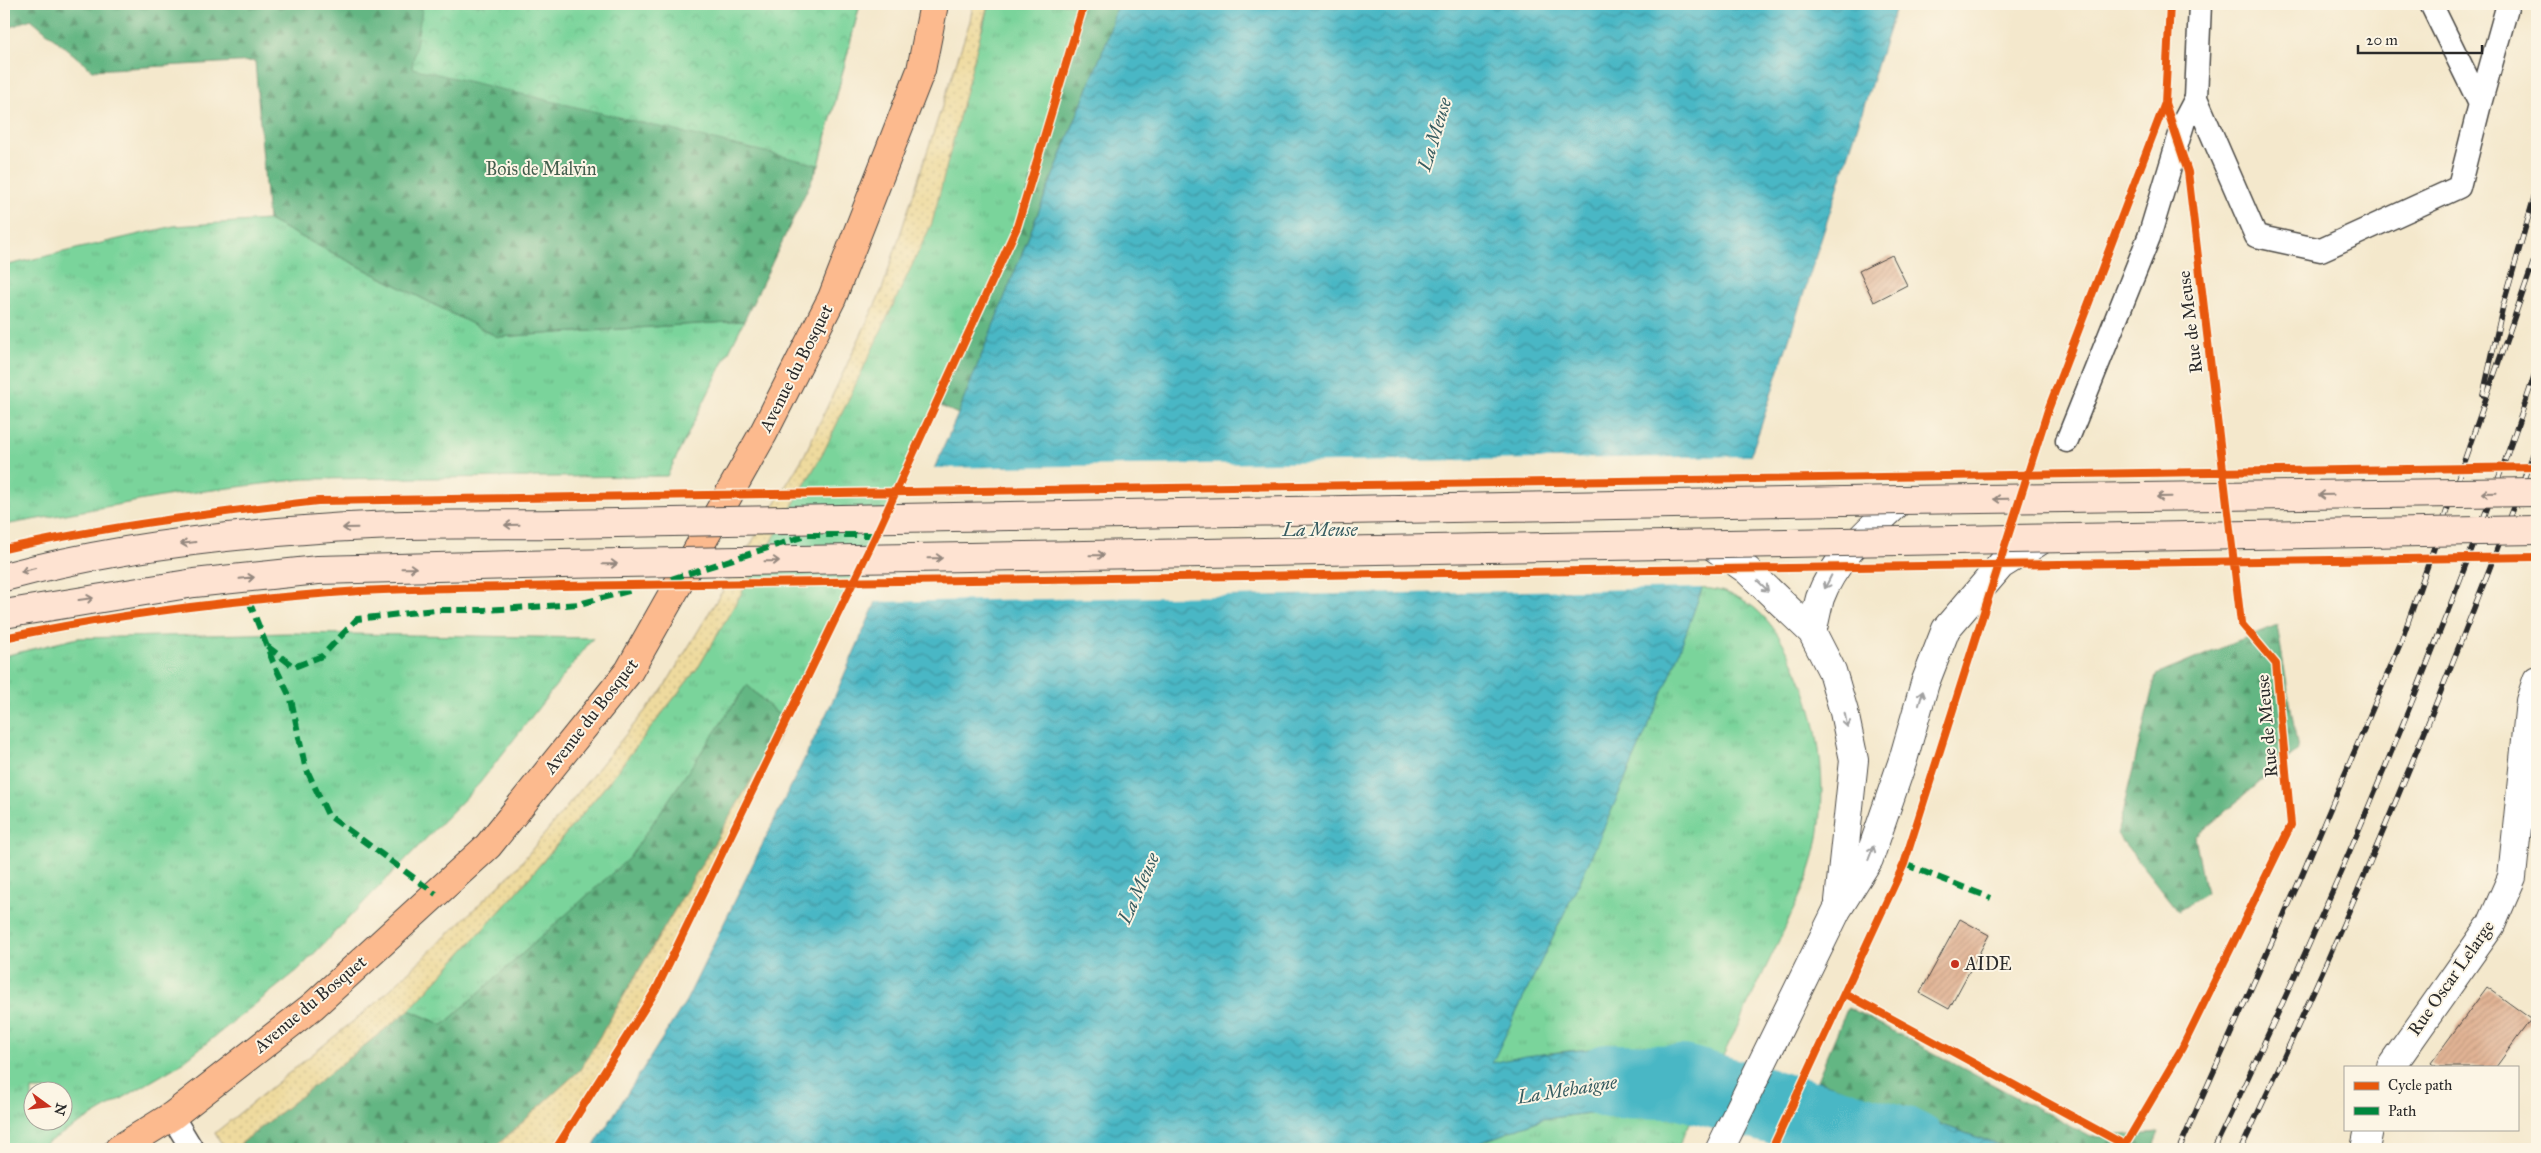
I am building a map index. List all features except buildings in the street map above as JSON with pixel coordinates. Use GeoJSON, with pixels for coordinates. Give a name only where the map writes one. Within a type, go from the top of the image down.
{"type":"FeatureCollection","features":[{"type":"Feature","properties":{"kind":"main road","name":"Avenue du Bosquet"},"geometry":{"type":"LineString","coordinates":[[118,1149],[172,1116],[313,1006],[488,846],[630,671],[764,432],[832,298],[921,70],[934,4]]}},
{"type":"Feature","properties":{"kind":"main road"},"geometry":{"type":"LineString","coordinates":[[4,576],[62,561],[187,543],[319,529],[1901,500],[2537,492]]}},
{"type":"Feature","properties":{"kind":"main road"},"geometry":{"type":"LineString","coordinates":[[4,614],[194,583],[318,570],[561,564],[2537,530]]}},
{"type":"Feature","properties":{"kind":"street"},"geometry":{"type":"LineString","coordinates":[[1812,632],[1820,598],[1836,567],[1856,543],[1901,500]]}},
{"type":"Feature","properties":{"kind":"street"},"geometry":{"type":"LineString","coordinates":[[1720,1149],[1838,910],[1869,859],[1903,760],[1925,683],[1946,630],[2001,566],[2043,539]]}},
{"type":"Feature","properties":{"kind":"street"},"geometry":{"type":"LineString","coordinates":[[1711,545],[1747,570],[1812,632],[1832,671],[1844,712],[1854,760],[1838,910]]}},
{"type":"Feature","properties":{"kind":"street","name":"Rue Oscar Lelarge"},"geometry":{"type":"LineString","coordinates":[[2392,1066],[2408,1040],[2491,925],[2512,877],[2530,701],[2537,680]]}},
{"type":"Feature","properties":{"kind":"street"},"geometry":{"type":"LineString","coordinates":[[2365,1149],[2369,1130]]}},
{"type":"Feature","properties":{"kind":"lane"},"geometry":{"type":"LineString","coordinates":[[2067,441],[2149,237],[2184,121],[2196,98],[2200,4]]}},
{"type":"Feature","properties":{"kind":"lane"},"geometry":{"type":"LineString","coordinates":[[2431,4],[2480,104]]}},
{"type":"Feature","properties":{"kind":"lane"},"geometry":{"type":"LineString","coordinates":[[2196,98],[2256,236],[2321,250],[2459,186],[2508,4]]}},
{"type":"Feature","properties":{"kind":"lane"},"geometry":{"type":"LineString","coordinates":[[172,1116],[192,1149]]}},
{"type":"Feature","properties":{"kind":"green space","name":"Bois de Malvin"},"geometry":{"type":"Polygon","coordinates":[[[4,4],[860,4],[819,165],[744,321],[498,337],[268,220],[255,61],[92,70],[31,19],[4,30],[4,4]]]}},
{"type":"Feature","properties":{"kind":"green space"},"geometry":{"type":"Polygon","coordinates":[[[423,4],[860,4],[819,165],[412,68],[423,4]]]}},
{"type":"Feature","properties":{"kind":"green space"},"geometry":{"type":"Polygon","coordinates":[[[988,4],[1084,4],[1017,227],[876,535],[786,722],[747,685],[630,858],[443,1025],[409,1010],[517,892],[603,789],[699,666],[823,453],[984,24],[988,4]]]}},
{"type":"Feature","properties":{"kind":"green space"},"geometry":{"type":"Polygon","coordinates":[[[1084,4],[1117,4],[1107,40],[958,414],[936,404],[1017,227],[1084,4]]]}},
{"type":"Feature","properties":{"kind":"green space"},"geometry":{"type":"Polygon","coordinates":[[[268,220],[498,337],[744,321],[667,476],[303,479],[172,495],[4,525],[4,266],[174,226],[268,220]]]}},
{"type":"Feature","properties":{"kind":"green space"},"geometry":{"type":"Polygon","coordinates":[[[1702,588],[1731,594],[1743,600],[1764,617],[1781,639],[1800,677],[1816,733],[1822,792],[1816,849],[1803,889],[1721,1060],[1656,1049],[1615,1048],[1573,1050],[1491,1064],[1603,829],[1655,710],[1702,588]]]}},
{"type":"Feature","properties":{"kind":"green space"},"geometry":{"type":"Polygon","coordinates":[[[2277,625],[2298,750],[2195,837],[2206,894],[2178,911],[2117,834],[2156,675],[2277,625]]]}},
{"type":"Feature","properties":{"kind":"green space"},"geometry":{"type":"Polygon","coordinates":[[[290,633],[593,638],[479,784],[298,970],[179,1065],[72,1128],[72,1080],[22,1080],[22,1130],[68,1130],[36,1149],[4,1149],[4,656],[78,638],[290,633]]]}},
{"type":"Feature","properties":{"kind":"green space"},"geometry":{"type":"Polygon","coordinates":[[[747,685],[786,722],[580,1070],[493,1149],[234,1149],[409,1010],[443,1025],[629,858],[747,685]]]}},
{"type":"Feature","properties":{"kind":"green space"},"geometry":{"type":"Polygon","coordinates":[[[1848,1007],[2091,1137],[2159,1132],[2152,1149],[2010,1149],[1817,1080],[1848,1007]]]}},
{"type":"Feature","properties":{"kind":"green space"},"geometry":{"type":"Polygon","coordinates":[[[1614,1110],[1692,1119],[1677,1149],[1463,1149],[1543,1119],[1614,1110]]]}},
{"type":"Feature","properties":{"kind":"sand"},"geometry":{"type":"Polygon","coordinates":[[[973,4],[988,4],[932,223],[823,453],[699,666],[603,789],[517,892],[409,1010],[234,1149],[225,1149],[215,1133],[377,1002],[516,869],[663,689],[804,456],[882,290],[970,21],[973,4]]]}},
{"type":"Feature","properties":{"kind":"sand"},"geometry":{"type":"Polygon","coordinates":[[[786,722],[656,990],[556,1149],[493,1149],[580,1070],[786,722]]]}},
{"type":"Feature","properties":{"kind":"water","name":"La Meuse"},"geometry":{"type":"Polygon","coordinates":[[[1117,4],[1897,4],[1761,426],[1671,674],[1589,862],[1492,1063],[1525,1056],[1599,1048],[1658,1049],[1721,1060],[1692,1119],[1614,1110],[1543,1119],[1463,1149],[592,1149],[686,1001],[835,696],[958,414],[1107,40],[1117,4]]]}},
{"type":"Feature","properties":{"kind":"water"},"geometry":{"type":"Polygon","coordinates":[[[1817,1080],[2010,1149],[1790,1149],[1817,1080]]]}},
{"type":"Feature","properties":{"kind":"pier"},"geometry":{"type":"Polygon","coordinates":[[[1753,456],[1705,588],[873,602],[932,468],[1753,456]]]}},
{"type":"Feature","properties":{"kind":"waterway","name":"La Mehaigne"},"geometry":{"type":"LineString","coordinates":[[1607,1081],[1682,1082],[1901,1143],[1913,1149]]}},
{"type":"Feature","properties":{"kind":"railway"},"geometry":{"type":"LineString","coordinates":[[2483,395],[2503,306],[2537,187]]}},
{"type":"Feature","properties":{"kind":"railway"},"geometry":{"type":"LineString","coordinates":[[2179,1149],[2302,875],[2401,642],[2537,252]]}},
{"type":"Feature","properties":{"kind":"railway"},"geometry":{"type":"LineString","coordinates":[[2214,1149],[2307,949],[2393,747],[2483,520],[2537,367]]}},
{"type":"Feature","properties":{"kind":"railway"},"geometry":{"type":"LineString","coordinates":[[2241,1149],[2321,975],[2396,800],[2469,622],[2537,444]]}},
{"type":"Feature","properties":{"kind":"marked path"},"geometry":{"type":"LineString","coordinates":[[671,579],[808,535],[876,535]]}},
{"type":"Feature","properties":{"kind":"marked path"},"geometry":{"type":"LineString","coordinates":[[267,646],[294,667],[322,656],[357,619],[435,610],[485,610],[579,604],[633,590]]}},
{"type":"Feature","properties":{"kind":"marked path"},"geometry":{"type":"LineString","coordinates":[[249,601],[273,662],[291,699],[305,766],[328,815],[436,894]]}},
{"type":"Feature","properties":{"kind":"marked path"},"geometry":{"type":"LineString","coordinates":[[1904,864],[1991,898]]}},
{"type":"Feature","properties":{"kind":"cycle path"},"geometry":{"type":"LineString","coordinates":[[556,1149],[656,990],[876,535],[1017,227],[1084,4]]}},
{"type":"Feature","properties":{"kind":"cycle path"},"geometry":{"type":"LineString","coordinates":[[1772,1149],[1904,864],[2048,410],[2165,103],[2170,4]]}},
{"type":"Feature","properties":{"kind":"cycle path","name":"Rue de Meuse"},"geometry":{"type":"LineString","coordinates":[[2125,1145],[2182,1048],[2291,825],[2276,664],[2241,623],[2188,172],[2165,103]]}},
{"type":"Feature","properties":{"kind":"cycle path"},"geometry":{"type":"LineString","coordinates":[[4,549],[121,527],[200,515],[318,501],[2537,467]]}},
{"type":"Feature","properties":{"kind":"cycle path"},"geometry":{"type":"LineString","coordinates":[[4,638],[92,621],[181,608],[315,594],[410,589],[2537,557]]}},
{"type":"Feature","properties":{"kind":"cycle path"},"geometry":{"type":"LineString","coordinates":[[1846,994],[2125,1145]]}},
{"type":"Feature","properties":{"kind":"place","name":"AIDE"},"geometry":{"type":"Point","coordinates":[1955,964]}}]}
